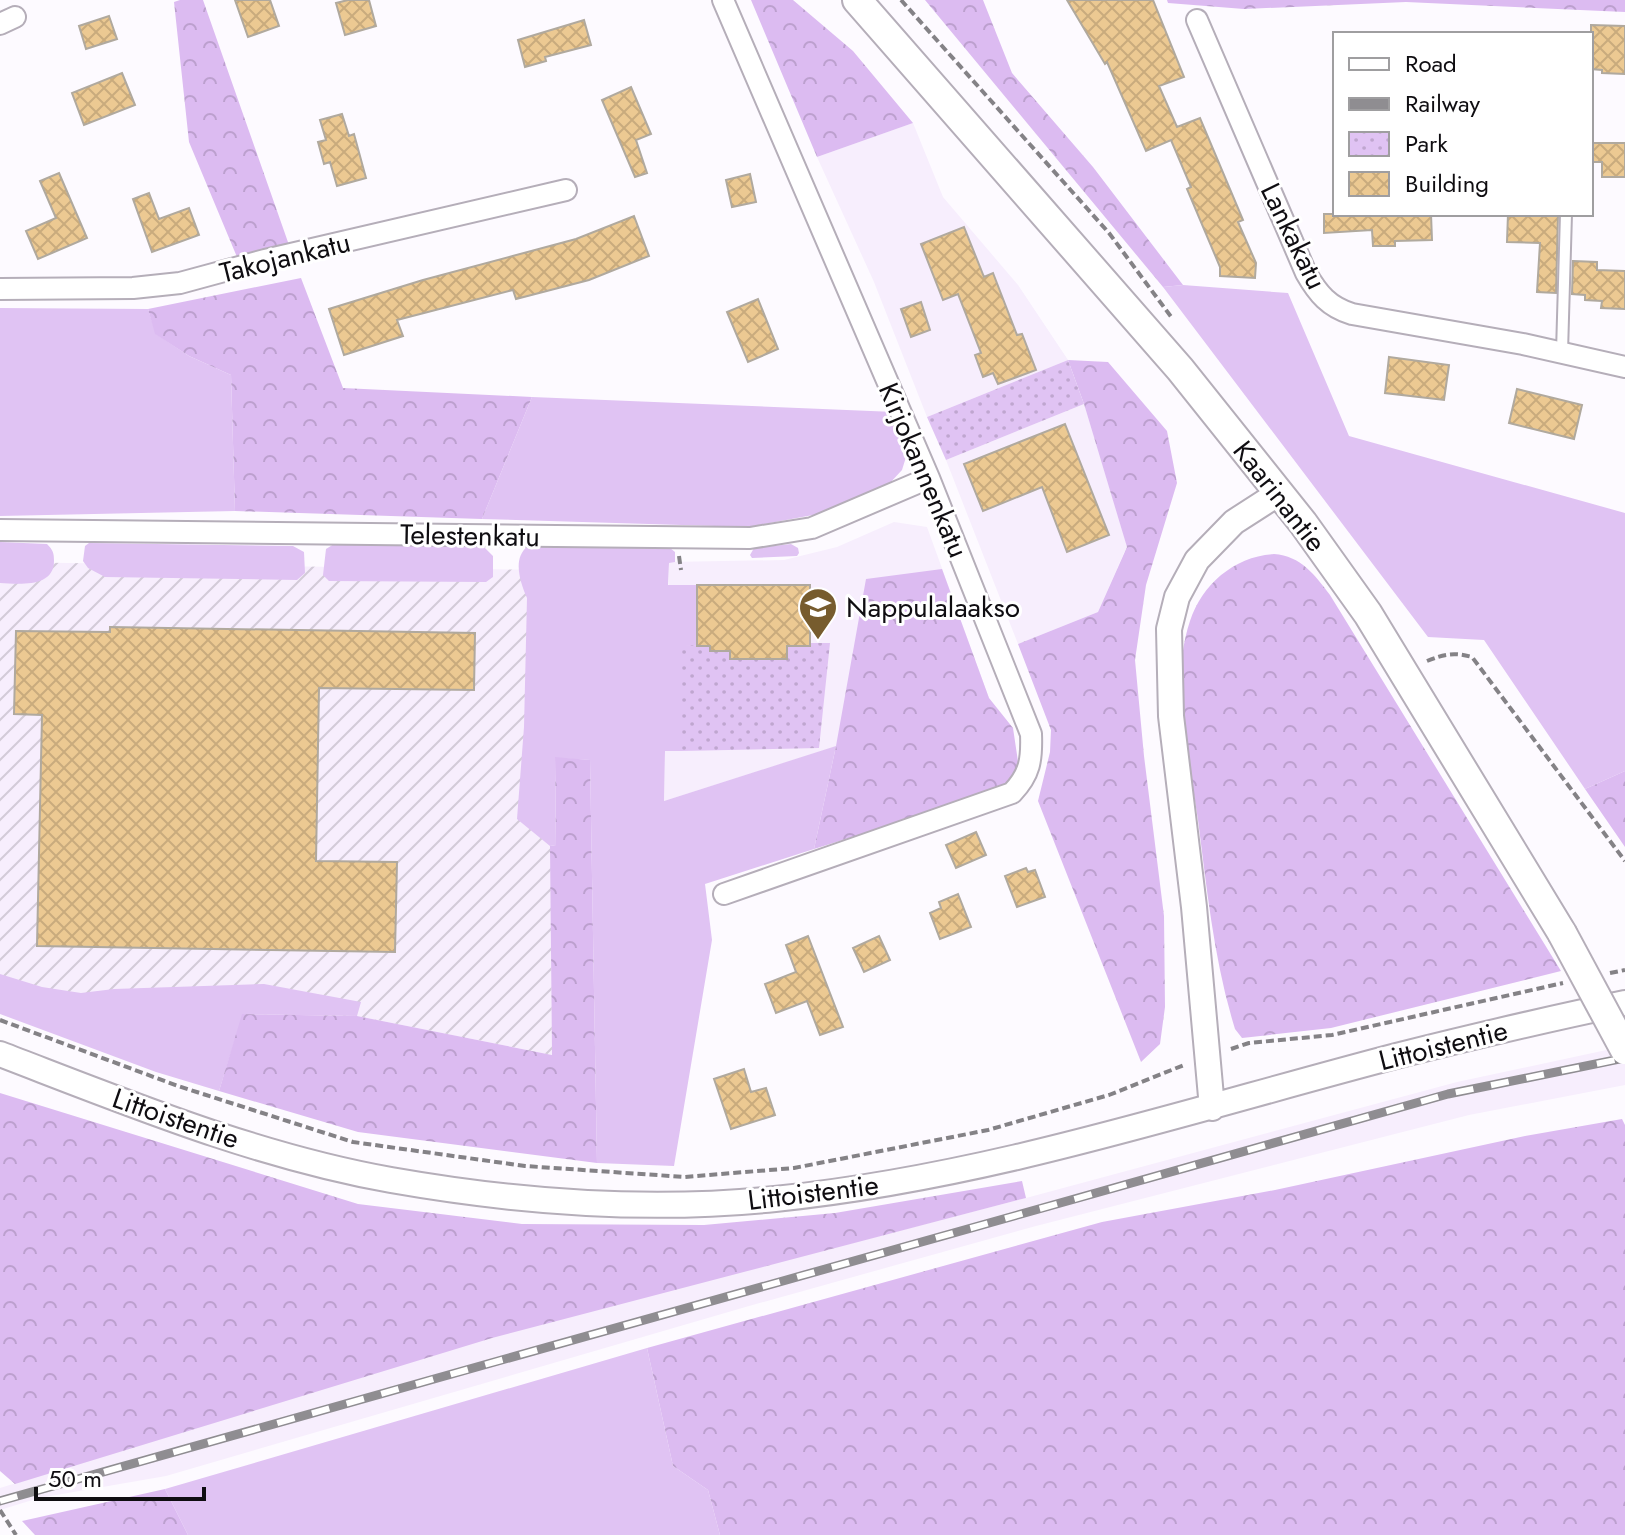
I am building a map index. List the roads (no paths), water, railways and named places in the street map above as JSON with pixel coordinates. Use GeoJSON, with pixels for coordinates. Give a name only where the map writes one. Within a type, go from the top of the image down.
{"type":"FeatureCollection","features":[{"type":"Feature","properties":{"kind":"main road","name":"Kaarinantie"},"geometry":{"type":"LineString","coordinates":[[857,0],[1180,369],[1279,493],[1368,614],[1562,933],[1625,1050]]}},
{"type":"Feature","properties":{"kind":"street","name":"Kirjokannenkatu"},"geometry":{"type":"LineString","coordinates":[[723,0],[929,478],[1031,734],[1032,761],[1025,780],[1012,793],[724,894]]}},
{"type":"Feature","properties":{"kind":"street","name":"Lankakatu"},"geometry":{"type":"LineString","coordinates":[[1197,20],[1306,273],[1328,303],[1339,310],[1366,317],[1562,352],[1625,367]]}},
{"type":"Feature","properties":{"kind":"street","name":"Takojankatu"},"geometry":{"type":"LineString","coordinates":[[0,289],[133,288],[180,283],[265,260],[566,190]]}},
{"type":"Feature","properties":{"kind":"street","name":"Telestenkatu"},"geometry":{"type":"LineString","coordinates":[[0,530],[750,538],[812,528],[929,478]]}},
{"type":"Feature","properties":{"kind":"street"},"geometry":{"type":"LineString","coordinates":[[1212,1108],[1194,907],[1171,716],[1169,629],[1177,597],[1197,560],[1234,522],[1279,493]]}},
{"type":"Feature","properties":{"kind":"street","name":"Littoistentie"},"geometry":{"type":"LineString","coordinates":[[0,1054],[184,1124],[339,1169],[443,1187],[612,1203],[730,1202],[836,1192],[1035,1154],[1395,1057],[1625,1003]]}},
{"type":"Feature","properties":{"kind":"lane"},"geometry":{"type":"LineString","coordinates":[[1562,352],[1566,216]]}},
{"type":"Feature","properties":{"kind":"railway"},"geometry":{"type":"LineString","coordinates":[[0,1501],[1448,1094],[1625,1058]]}},
{"type":"Feature","properties":{"kind":"place","name":"Nappulalaakso"},"geometry":{"type":"Point","coordinates":[818,641]}}]}
